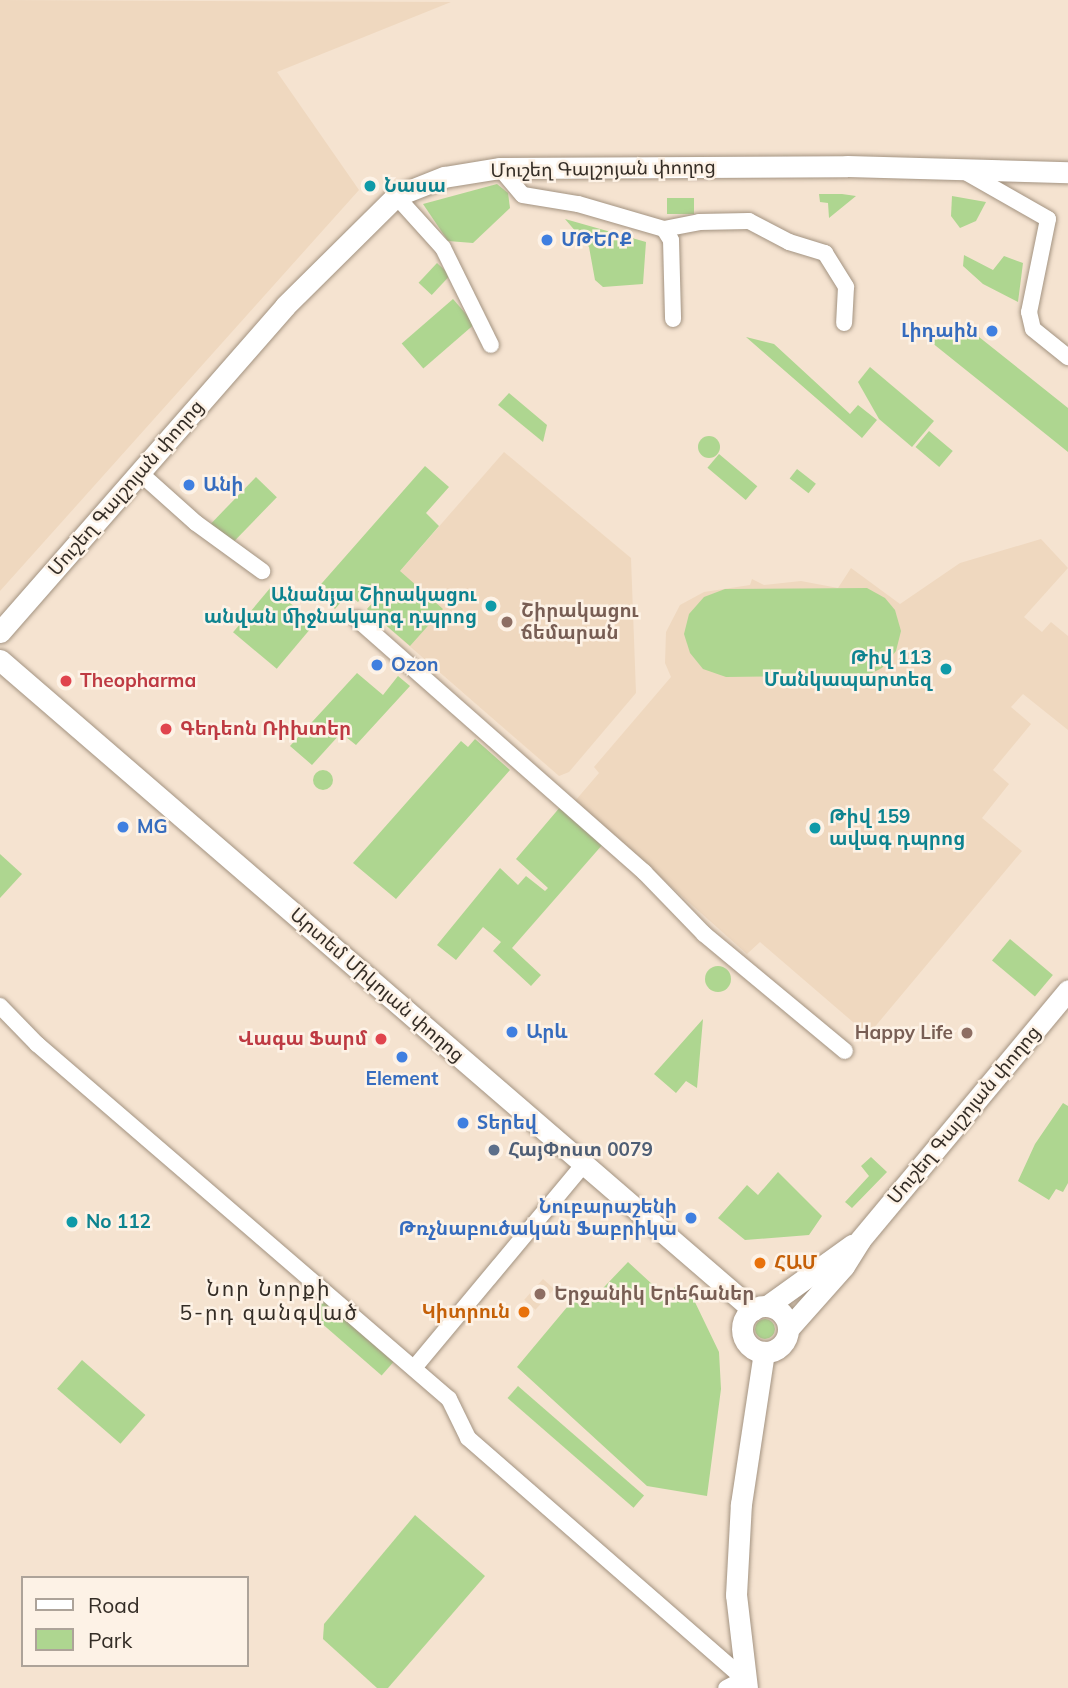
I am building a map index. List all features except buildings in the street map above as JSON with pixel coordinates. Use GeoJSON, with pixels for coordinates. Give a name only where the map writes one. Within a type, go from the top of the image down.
{"type":"FeatureCollection","features":[{"type":"Feature","properties":{"kind":"street","name":"Մուշեղ Գալշոյան փողոց"},"geometry":{"type":"LineString","coordinates":[[0,632],[285,306],[396,197],[444,177],[500,168],[961,169],[1068,172]]}},
{"type":"Feature","properties":{"kind":"street"},"geometry":{"type":"LineString","coordinates":[[500,168],[523,195],[578,204],[664,229],[699,222],[749,221],[789,242],[825,253],[846,287],[844,323]]}},
{"type":"Feature","properties":{"kind":"street"},"geometry":{"type":"LineString","coordinates":[[961,169],[1048,219],[1029,312],[1033,329],[1068,357]]}},
{"type":"Feature","properties":{"kind":"street"},"geometry":{"type":"LineString","coordinates":[[396,197],[443,248],[491,345]]}},
{"type":"Feature","properties":{"kind":"street"},"geometry":{"type":"LineString","coordinates":[[664,229],[671,240],[673,319]]}},
{"type":"Feature","properties":{"kind":"street"},"geometry":{"type":"LineString","coordinates":[[140,472],[196,523],[261,571]]}},
{"type":"Feature","properties":{"kind":"street"},"geometry":{"type":"LineString","coordinates":[[357,619],[645,872],[705,934],[845,1051]]}},
{"type":"Feature","properties":{"kind":"street","name":"Արտեմ Միկոյան փողոց"},"geometry":{"type":"LineString","coordinates":[[0,660],[584,1164],[760,1308]]}},
{"type":"Feature","properties":{"kind":"street","name":"Մուշեղ Գալշոյան փողոց"},"geometry":{"type":"LineString","coordinates":[[788,1329],[845,1266],[860,1240],[1068,990]]}},
{"type":"Feature","properties":{"kind":"street"},"geometry":{"type":"LineString","coordinates":[[0,1006],[37,1044],[449,1399],[468,1438],[739,1685]]}},
{"type":"Feature","properties":{"kind":"street"},"geometry":{"type":"LineString","coordinates":[[414,1368],[584,1164]]}},
{"type":"Feature","properties":{"kind":"street","name":"Մուշեղ Գալշոյան փողոց"},"geometry":{"type":"LineString","coordinates":[[760,1308],[860,1240]]}},
{"type":"Feature","properties":{"kind":"street"},"geometry":{"type":"LineString","coordinates":[[760,1308],[783,1315],[788,1329],[779,1348],[764,1352],[751,1346],[743,1333],[743,1325],[760,1308]]}},
{"type":"Feature","properties":{"kind":"street"},"geometry":{"type":"LineString","coordinates":[[739,1685],[736,1595],[740,1517],[764,1352]]}},
{"type":"Feature","properties":{"kind":"shaded area"},"geometry":{"type":"Polygon","coordinates":[[[0,0],[451,2],[277,72],[359,190],[0,591],[0,0]]]}},
{"type":"Feature","properties":{"kind":"shaded area","name":"Շիրակացու ճեմարան"},"geometry":{"type":"Polygon","coordinates":[[[504,452],[631,558],[636,693],[569,772],[559,776],[367,609],[504,452]]]}},
{"type":"Feature","properties":{"kind":"shaded area"},"geometry":{"type":"Polygon","coordinates":[[[1041,539],[1068,568],[1024,617],[1042,632],[1051,622],[1068,636],[1068,730],[1023,694],[1011,707],[1031,724],[993,770],[1009,784],[982,818],[1022,851],[868,1035],[760,942],[747,954],[575,801],[599,773],[594,767],[671,677],[665,663],[666,632],[680,605],[704,592],[750,585],[752,579],[764,585],[801,581],[838,588],[851,568],[900,604],[960,563],[1041,539]]]}},
{"type":"Feature","properties":{"kind":"shaded area","name":"Երջանիկ Երեհաներ"},"geometry":{"type":"Polygon","coordinates":[[[543,1279],[554,1289],[535,1310],[524,1300],[543,1279]]]}},
{"type":"Feature","properties":{"kind":"green space"},"geometry":{"type":"Polygon","coordinates":[[[497,184],[508,193],[510,208],[473,243],[448,241],[423,204],[497,184]]]}},
{"type":"Feature","properties":{"kind":"green space"},"geometry":{"type":"Polygon","coordinates":[[[819,194],[856,196],[829,218],[828,203],[820,202],[819,194]]]}},
{"type":"Feature","properties":{"kind":"green space"},"geometry":{"type":"Polygon","coordinates":[[[952,196],[986,202],[976,221],[960,228],[951,216],[952,196]]]}},
{"type":"Feature","properties":{"kind":"green space"},"geometry":{"type":"Polygon","coordinates":[[[667,198],[694,198],[694,214],[667,214],[667,198]]]}},
{"type":"Feature","properties":{"kind":"green space"},"geometry":{"type":"Polygon","coordinates":[[[565,219],[646,242],[643,284],[603,287],[595,280],[589,247],[565,219]]]}},
{"type":"Feature","properties":{"kind":"green space"},"geometry":{"type":"Polygon","coordinates":[[[964,255],[993,270],[1004,256],[1023,263],[1018,302],[983,284],[963,266],[964,255]]]}},
{"type":"Feature","properties":{"kind":"green space"},"geometry":{"type":"Polygon","coordinates":[[[437,263],[450,275],[432,295],[419,283],[437,263]]]}},
{"type":"Feature","properties":{"kind":"green space"},"geometry":{"type":"Polygon","coordinates":[[[453,299],[475,324],[423,369],[402,344],[453,299]]]}},
{"type":"Feature","properties":{"kind":"green space"},"geometry":{"type":"Polygon","coordinates":[[[925,329],[946,330],[959,340],[969,329],[1068,408],[1068,452],[921,334],[925,329]]]}},
{"type":"Feature","properties":{"kind":"green space"},"geometry":{"type":"Polygon","coordinates":[[[746,337],[774,344],[850,414],[858,405],[877,420],[862,438],[746,337]]]}},
{"type":"Feature","properties":{"kind":"green space"},"geometry":{"type":"Polygon","coordinates":[[[870,367],[934,421],[912,447],[879,419],[858,382],[870,367]]]}},
{"type":"Feature","properties":{"kind":"green space"},"geometry":{"type":"Polygon","coordinates":[[[509,393],[547,425],[543,442],[498,405],[509,393]]]}},
{"type":"Feature","properties":{"kind":"green space"},"geometry":{"type":"Polygon","coordinates":[[[929,431],[953,451],[939,467],[916,447],[929,431]]]}},
{"type":"Feature","properties":{"kind":"green space"},"geometry":{"type":"Polygon","coordinates":[[[709,436],[719,443],[720,447],[713,457],[709,458],[699,451],[698,447],[705,437],[709,436]]]}},
{"type":"Feature","properties":{"kind":"green space"},"geometry":{"type":"Polygon","coordinates":[[[719,454],[757,486],[746,500],[707,468],[719,454]]]}},
{"type":"Feature","properties":{"kind":"green space"},"geometry":{"type":"Polygon","coordinates":[[[425,466],[449,487],[426,513],[439,526],[400,571],[443,609],[410,646],[367,609],[376,599],[367,591],[358,602],[348,594],[335,609],[315,591],[425,466]]]}},
{"type":"Feature","properties":{"kind":"green space"},"geometry":{"type":"Polygon","coordinates":[[[797,469],[816,484],[809,493],[790,478],[797,469]]]}},
{"type":"Feature","properties":{"kind":"green space"},"geometry":{"type":"Polygon","coordinates":[[[256,477],[277,497],[230,545],[209,525],[256,477]]]}},
{"type":"Feature","properties":{"kind":"green space"},"geometry":{"type":"Polygon","coordinates":[[[271,587],[315,624],[277,669],[233,632],[271,587]]]}},
{"type":"Feature","properties":{"kind":"green space"},"geometry":{"type":"Polygon","coordinates":[[[867,588],[885,598],[895,610],[901,631],[896,651],[882,668],[868,675],[726,677],[703,669],[690,653],[684,634],[689,614],[704,597],[725,589],[867,588]]]}},
{"type":"Feature","properties":{"kind":"green space"},"geometry":{"type":"Polygon","coordinates":[[[357,673],[383,695],[398,676],[410,686],[356,745],[341,733],[312,765],[290,746],[357,673]]]}},
{"type":"Feature","properties":{"kind":"green space"},"geometry":{"type":"Polygon","coordinates":[[[475,739],[510,770],[396,899],[353,863],[461,741],[468,747],[475,739]]]}},
{"type":"Feature","properties":{"kind":"green space"},"geometry":{"type":"Polygon","coordinates":[[[323,770],[330,773],[333,780],[330,787],[323,790],[316,787],[313,780],[316,773],[323,770]]]}},
{"type":"Feature","properties":{"kind":"green space"},"geometry":{"type":"Polygon","coordinates":[[[561,806],[603,844],[512,948],[541,975],[531,986],[493,951],[501,942],[483,927],[456,960],[437,945],[500,868],[518,885],[526,876],[545,891],[548,888],[516,859],[561,806]]]}},
{"type":"Feature","properties":{"kind":"green space"},"geometry":{"type":"Polygon","coordinates":[[[0,854],[22,874],[0,898],[0,854]]]}},
{"type":"Feature","properties":{"kind":"green space"},"geometry":{"type":"Polygon","coordinates":[[[1010,939],[1053,975],[1035,996],[992,960],[1010,939]]]}},
{"type":"Feature","properties":{"kind":"green space"},"geometry":{"type":"Polygon","coordinates":[[[718,966],[727,970],[731,979],[727,988],[718,992],[709,988],[705,979],[709,970],[718,966]]]}},
{"type":"Feature","properties":{"kind":"green space"},"geometry":{"type":"Polygon","coordinates":[[[703,1019],[697,1088],[686,1081],[676,1093],[654,1074],[703,1019]]]}},
{"type":"Feature","properties":{"kind":"green space"},"geometry":{"type":"Polygon","coordinates":[[[1063,1103],[1068,1106],[1068,1183],[1063,1192],[1056,1189],[1049,1200],[1018,1181],[1035,1144],[1063,1103]]]}},
{"type":"Feature","properties":{"kind":"green space"},"geometry":{"type":"Polygon","coordinates":[[[871,1157],[887,1172],[852,1208],[845,1202],[869,1176],[861,1166],[871,1157]]]}},
{"type":"Feature","properties":{"kind":"green space"},"geometry":{"type":"Polygon","coordinates":[[[778,1172],[822,1216],[809,1235],[745,1240],[718,1218],[747,1185],[758,1195],[778,1172]]]}},
{"type":"Feature","properties":{"kind":"green space"},"geometry":{"type":"Polygon","coordinates":[[[628,1262],[665,1296],[678,1284],[693,1298],[719,1352],[721,1389],[707,1496],[647,1486],[517,1367],[573,1300],[584,1308],[628,1262]]]}},
{"type":"Feature","properties":{"kind":"green space"},"geometry":{"type":"Polygon","coordinates":[[[321,1299],[393,1362],[382,1376],[309,1313],[321,1299]]]}},
{"type":"Feature","properties":{"kind":"green space"},"geometry":{"type":"Polygon","coordinates":[[[761,1319],[769,1319],[775,1329],[769,1339],[761,1339],[755,1333],[755,1325],[761,1319]]]}},
{"type":"Feature","properties":{"kind":"green space"},"geometry":{"type":"Polygon","coordinates":[[[82,1360],[145,1415],[120,1444],[57,1389],[82,1360]]]}},
{"type":"Feature","properties":{"kind":"green space"},"geometry":{"type":"Polygon","coordinates":[[[518,1386],[644,1496],[634,1508],[508,1398],[518,1386]]]}},
{"type":"Feature","properties":{"kind":"green space"},"geometry":{"type":"Polygon","coordinates":[[[415,1515],[485,1576],[388,1688],[377,1688],[323,1639],[324,1624],[415,1515]]]}},
{"type":"Feature","properties":{"kind":"place","name":"Նասա"},"geometry":{"type":"Point","coordinates":[370,186]}},
{"type":"Feature","properties":{"kind":"place","name":"ՄԹԵՐՔ"},"geometry":{"type":"Point","coordinates":[547,240]}},
{"type":"Feature","properties":{"kind":"place","name":"Լիդաին"},"geometry":{"type":"Point","coordinates":[992,331]}},
{"type":"Feature","properties":{"kind":"place","name":"Անի"},"geometry":{"type":"Point","coordinates":[189,485]}},
{"type":"Feature","properties":{"kind":"place","name":"Անանյա Շիրակացու անվան միջնակարգ դպրոց"},"geometry":{"type":"Point","coordinates":[491,606]}},
{"type":"Feature","properties":{"kind":"place","name":"Շիրակացու ճեմարան"},"geometry":{"type":"Point","coordinates":[507,622]}},
{"type":"Feature","properties":{"kind":"place","name":"Ozon"},"geometry":{"type":"Point","coordinates":[377,665]}},
{"type":"Feature","properties":{"kind":"place","name":"Թիվ 113 Մանկապարտեզ"},"geometry":{"type":"Point","coordinates":[946,669]}},
{"type":"Feature","properties":{"kind":"place","name":"Theopharma"},"geometry":{"type":"Point","coordinates":[66,681]}},
{"type":"Feature","properties":{"kind":"place","name":"Գեդեոն Ռիխտեր"},"geometry":{"type":"Point","coordinates":[166,729]}},
{"type":"Feature","properties":{"kind":"place","name":"MG"},"geometry":{"type":"Point","coordinates":[123,827]}},
{"type":"Feature","properties":{"kind":"place","name":"Թիվ 159 ավագ դպրոց"},"geometry":{"type":"Point","coordinates":[815,828]}},
{"type":"Feature","properties":{"kind":"place","name":"Արև"},"geometry":{"type":"Point","coordinates":[512,1032]}},
{"type":"Feature","properties":{"kind":"place","name":"Happy Life"},"geometry":{"type":"Point","coordinates":[967,1033]}},
{"type":"Feature","properties":{"kind":"place","name":"Վագա Ֆարմ"},"geometry":{"type":"Point","coordinates":[381,1039]}},
{"type":"Feature","properties":{"kind":"place","name":"Element"},"geometry":{"type":"Point","coordinates":[402,1057]}},
{"type":"Feature","properties":{"kind":"place","name":"Տերեվ"},"geometry":{"type":"Point","coordinates":[463,1123]}},
{"type":"Feature","properties":{"kind":"place","name":"ՀայՓոստ 0079"},"geometry":{"type":"Point","coordinates":[494,1150]}},
{"type":"Feature","properties":{"kind":"place","name":"Նուբարաշենի Թռչնաբուծական Ֆաբրիկա"},"geometry":{"type":"Point","coordinates":[691,1218]}},
{"type":"Feature","properties":{"kind":"place","name":"No 112"},"geometry":{"type":"Point","coordinates":[72,1222]}},
{"type":"Feature","properties":{"kind":"place","name":"ՀԱՄ"},"geometry":{"type":"Point","coordinates":[760,1263]}},
{"type":"Feature","properties":{"kind":"place","name":"Երջանիկ Երեհաներ"},"geometry":{"type":"Point","coordinates":[540,1294]}},
{"type":"Feature","properties":{"kind":"place","name":"Կիտրուն"},"geometry":{"type":"Point","coordinates":[524,1312]}},
{"type":"Feature","properties":{"kind":"district","name":"Նոր Նորքի 5-րդ զանգված"},"geometry":{"type":"Point","coordinates":[269,1300]}}]}
